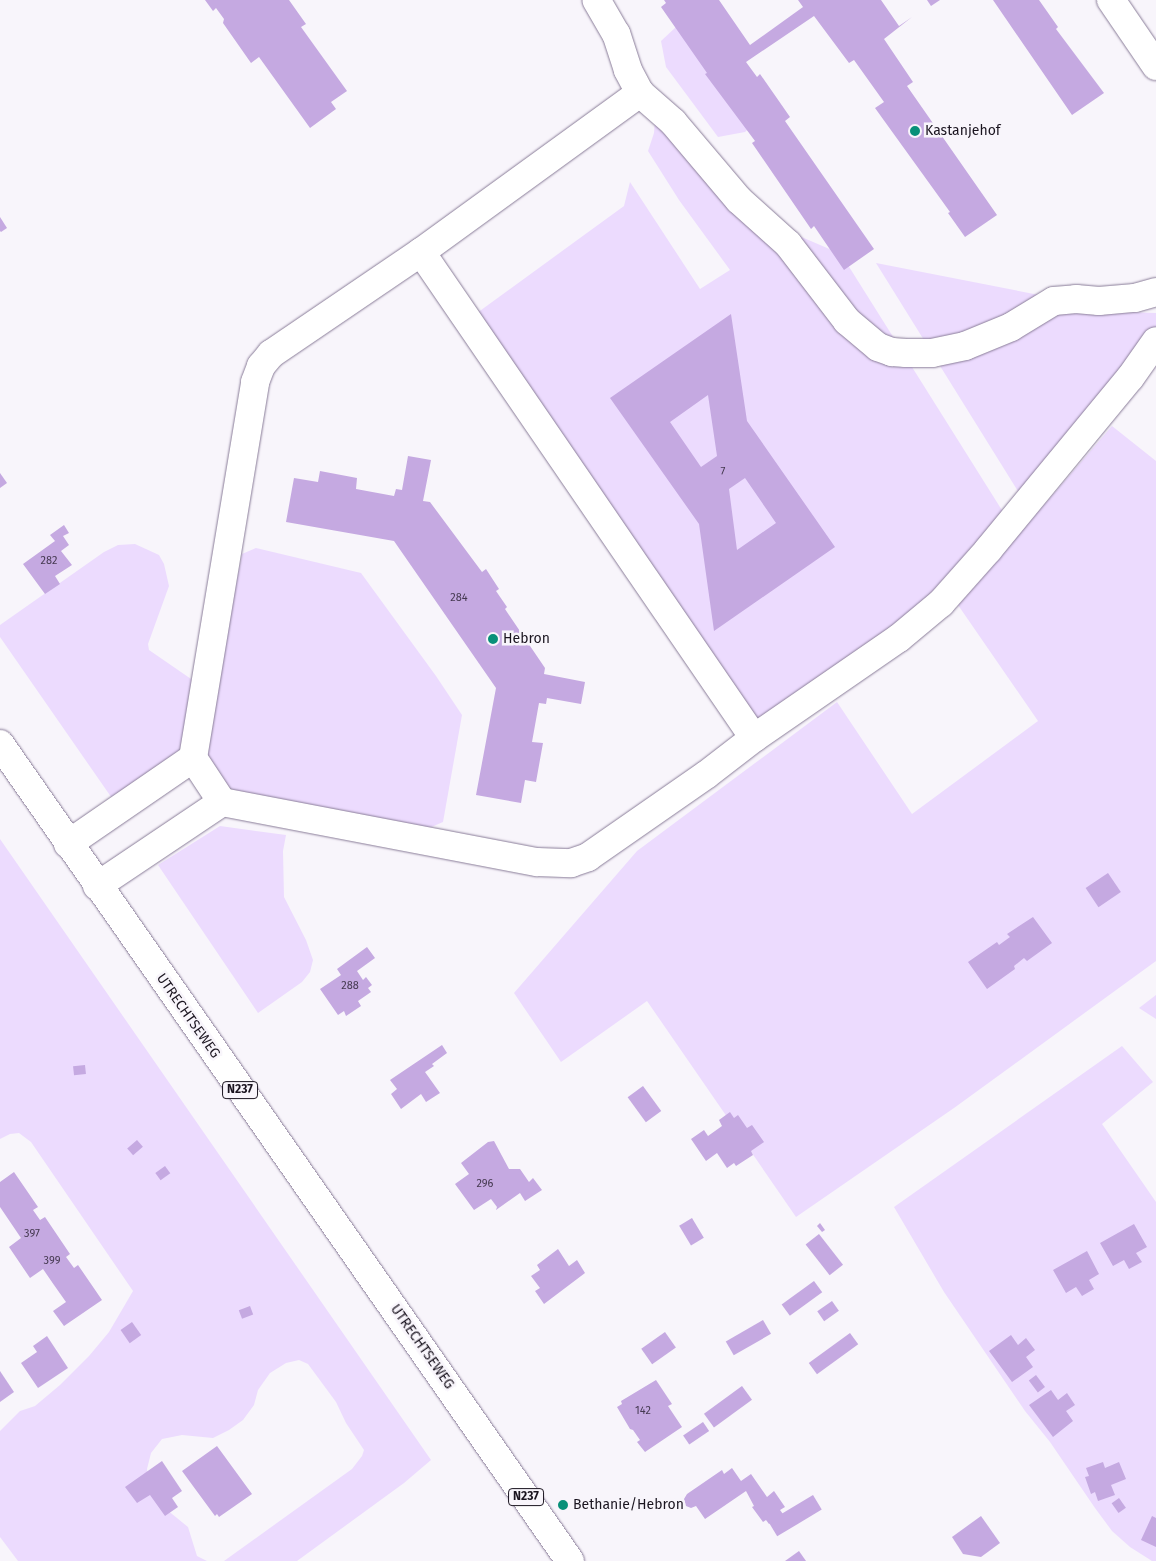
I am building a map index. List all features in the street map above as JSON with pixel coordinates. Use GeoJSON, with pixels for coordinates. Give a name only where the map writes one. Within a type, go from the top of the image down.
{"type":"FeatureCollection","features":[{"type":"Feature","properties":{"kind":"street"},"geometry":{"type":"LineString","coordinates":[[596,0],[616,34],[628,70],[640,93],[673,122],[739,200],[788,244],[847,321],[878,347],[906,354],[932,352],[965,346],[1011,327],[1054,301],[1076,299],[1099,301],[1135,298],[1156,292]]}},
{"type":"Feature","properties":{"kind":"street"},"geometry":{"type":"LineString","coordinates":[[1111,0],[1156,66]]}},
{"type":"Feature","properties":{"kind":"street"},"geometry":{"type":"LineString","coordinates":[[222,802],[193,758],[255,382],[260,366],[271,354],[421,252],[640,93]]}},
{"type":"Feature","properties":{"kind":"street"},"geometry":{"type":"LineString","coordinates":[[421,252],[754,738]]}},
{"type":"Feature","properties":{"kind":"street"},"geometry":{"type":"LineString","coordinates":[[97,886],[222,802],[553,864],[572,863],[588,858],[706,775],[754,738],[899,638],[941,603],[988,550],[1124,386],[1156,341]]}},
{"type":"Feature","properties":{"kind":"street","name":"UTRECHTSEWEG"},"geometry":{"type":"LineString","coordinates":[[0,744],[97,886],[570,1561]]}},
{"type":"Feature","properties":{"kind":"street"},"geometry":{"type":"LineString","coordinates":[[68,844],[193,758]]}},
{"type":"Feature","properties":{"kind":"shaded area"},"geometry":{"type":"Polygon","coordinates":[[[676,27],[754,124],[745,132],[718,137],[666,67],[661,41],[676,27]]]}},
{"type":"Feature","properties":{"kind":"shaded area"},"geometry":{"type":"Polygon","coordinates":[[[656,105],[776,226],[841,254],[1005,515],[926,605],[758,724],[477,313],[624,206],[630,182],[700,289],[730,270],[679,200],[648,151],[654,133],[656,105]]]}},
{"type":"Feature","properties":{"kind":"shaded area"},"geometry":{"type":"Polygon","coordinates":[[[876,263],[1126,312],[1156,313],[1156,332],[1021,496],[876,263]]]}},
{"type":"Feature","properties":{"kind":"shaded area"},"geometry":{"type":"Polygon","coordinates":[[[1112,426],[1156,461],[1156,961],[954,1108],[796,1217],[647,1001],[561,1062],[514,993],[637,851],[837,702],[912,814],[1038,721],[958,605],[1112,426]]]}},
{"type":"Feature","properties":{"kind":"shaded area"},"geometry":{"type":"Polygon","coordinates":[[[135,544],[159,555],[164,564],[169,586],[148,644],[149,650],[194,681],[181,757],[116,804],[0,637],[0,625],[104,552],[118,545],[135,544]]]}},
{"type":"Feature","properties":{"kind":"shaded area"},"geometry":{"type":"Polygon","coordinates":[[[256,548],[361,573],[436,676],[462,715],[443,822],[420,832],[231,796],[207,758],[210,718],[242,554],[256,548]]]}},
{"type":"Feature","properties":{"kind":"shaded area"},"geometry":{"type":"Polygon","coordinates":[[[220,826],[286,835],[283,851],[284,897],[306,940],[313,960],[310,972],[302,982],[258,1013],[158,865],[220,826]]]}},
{"type":"Feature","properties":{"kind":"shaded area"},"geometry":{"type":"Polygon","coordinates":[[[0,839],[431,1460],[404,1483],[297,1561],[224,1561],[352,1469],[362,1456],[364,1450],[346,1423],[336,1402],[308,1364],[299,1360],[286,1363],[270,1373],[258,1390],[254,1405],[243,1420],[229,1430],[213,1438],[182,1435],[162,1439],[151,1453],[147,1469],[149,1483],[161,1505],[188,1527],[197,1556],[207,1561],[18,1561],[0,1537],[0,1431],[20,1411],[35,1406],[60,1385],[89,1356],[109,1332],[133,1291],[31,1142],[19,1133],[10,1134],[0,1139],[0,839]]]}},
{"type":"Feature","properties":{"kind":"shaded area"},"geometry":{"type":"Polygon","coordinates":[[[1156,995],[1156,1019],[1139,1008],[1156,995]]]}},
{"type":"Feature","properties":{"kind":"shaded area"},"geometry":{"type":"Polygon","coordinates":[[[1122,1046],[1153,1082],[1102,1124],[1156,1202],[1156,1561],[1152,1561],[1130,1547],[1112,1531],[1050,1442],[1025,1411],[944,1292],[894,1207],[1122,1046]]]}},
{"type":"Feature","properties":{"kind":"building"},"geometry":{"type":"Polygon","coordinates":[[[205,0],[289,0],[306,24],[301,27],[347,91],[331,102],[336,109],[310,128],[259,57],[251,63],[223,23],[224,19],[216,8],[213,11],[205,0]]]}},
{"type":"Feature","properties":{"kind":"building","name":"Kastanjehof"},"geometry":{"type":"Polygon","coordinates":[[[664,0],[719,0],[750,45],[803,7],[798,0],[881,0],[899,26],[912,17],[884,39],[913,82],[907,86],[997,215],[965,237],[948,213],[950,212],[875,108],[884,102],[854,60],[849,63],[814,16],[746,62],[757,77],[760,74],[790,117],[785,121],[874,249],[844,270],[814,226],[811,229],[752,143],[755,141],[705,74],[707,73],[661,7],[666,3],[664,0]]]}},
{"type":"Feature","properties":{"kind":"building"},"geometry":{"type":"Polygon","coordinates":[[[927,0],[940,0],[931,6],[927,0]]]}},
{"type":"Feature","properties":{"kind":"building"},"geometry":{"type":"Polygon","coordinates":[[[993,0],[1039,0],[1058,27],[1056,29],[1104,93],[1072,115],[993,0]]]}},
{"type":"Feature","properties":{"kind":"building"},"geometry":{"type":"Polygon","coordinates":[[[0,217],[7,228],[1,232],[0,231],[0,217]]]}},
{"type":"Feature","properties":{"kind":"building"},"geometry":{"type":"Polygon","coordinates":[[[731,314],[747,421],[835,547],[714,631],[699,524],[610,398],[731,314]],[[708,395],[670,422],[701,467],[717,456],[708,395]],[[745,478],[729,489],[737,550],[776,523],[745,478]]]}},
{"type":"Feature","properties":{"kind":"building","name":"Hebron"},"geometry":{"type":"Polygon","coordinates":[[[408,456],[431,460],[423,501],[430,502],[482,572],[486,569],[499,589],[496,591],[507,607],[505,609],[545,668],[544,674],[585,682],[581,704],[547,698],[546,704],[539,703],[532,742],[543,743],[536,782],[525,780],[521,803],[476,795],[496,688],[394,541],[286,522],[294,478],[318,482],[320,471],[357,478],[356,489],[394,496],[396,489],[402,490],[408,456]]]}},
{"type":"Feature","properties":{"kind":"building"},"geometry":{"type":"Polygon","coordinates":[[[0,473],[7,483],[0,488],[0,473]]]}},
{"type":"Feature","properties":{"kind":"building"},"geometry":{"type":"Polygon","coordinates":[[[64,525],[69,533],[63,536],[69,545],[61,551],[72,565],[55,576],[60,584],[45,594],[23,564],[55,541],[50,535],[64,525]]]}},
{"type":"Feature","properties":{"kind":"building"},"geometry":{"type":"Polygon","coordinates":[[[1108,873],[1121,892],[1098,907],[1086,888],[1108,873]]]}},
{"type":"Feature","properties":{"kind":"building"},"geometry":{"type":"Polygon","coordinates":[[[1033,917],[1052,943],[1027,961],[1024,958],[1014,966],[1015,969],[987,989],[968,962],[997,942],[999,945],[1010,937],[1007,934],[1033,917]]]}},
{"type":"Feature","properties":{"kind":"building"},"geometry":{"type":"Polygon","coordinates":[[[367,947],[375,958],[357,971],[363,980],[366,977],[372,985],[368,988],[371,992],[358,1001],[361,1006],[346,1016],[344,1011],[338,1015],[320,989],[341,975],[337,969],[367,947]]]}},
{"type":"Feature","properties":{"kind":"building"},"geometry":{"type":"Polygon","coordinates":[[[442,1045],[447,1053],[425,1072],[440,1093],[426,1102],[421,1094],[401,1109],[391,1094],[397,1089],[390,1080],[442,1045]]]}},
{"type":"Feature","properties":{"kind":"building"},"geometry":{"type":"Polygon","coordinates":[[[85,1065],[86,1074],[74,1075],[73,1066],[85,1065]]]}},
{"type":"Feature","properties":{"kind":"building"},"geometry":{"type":"Polygon","coordinates":[[[643,1086],[661,1111],[646,1122],[628,1097],[643,1086]]]}},
{"type":"Feature","properties":{"kind":"building"},"geometry":{"type":"Polygon","coordinates":[[[730,1112],[734,1118],[738,1115],[747,1128],[752,1125],[764,1142],[751,1151],[753,1155],[736,1166],[734,1163],[727,1168],[717,1153],[706,1161],[691,1139],[704,1130],[708,1136],[722,1126],[719,1120],[730,1112]]]}},
{"type":"Feature","properties":{"kind":"building"},"geometry":{"type":"Polygon","coordinates":[[[137,1140],[143,1147],[133,1155],[127,1149],[137,1140]]]}},
{"type":"Feature","properties":{"kind":"building"},"geometry":{"type":"Polygon","coordinates":[[[494,1141],[509,1169],[520,1169],[529,1182],[533,1178],[542,1190],[525,1201],[520,1193],[496,1210],[497,1207],[491,1199],[474,1210],[455,1184],[469,1174],[461,1163],[488,1142],[494,1141]]]}},
{"type":"Feature","properties":{"kind":"building"},"geometry":{"type":"Polygon","coordinates":[[[165,1166],[170,1173],[161,1180],[155,1173],[165,1166]]]}},
{"type":"Feature","properties":{"kind":"building"},"geometry":{"type":"Polygon","coordinates":[[[14,1172],[38,1207],[33,1210],[40,1220],[45,1217],[70,1254],[66,1257],[74,1268],[78,1265],[102,1300],[64,1326],[53,1311],[66,1302],[43,1269],[30,1278],[9,1247],[21,1238],[0,1207],[0,1182],[14,1172]]]}},
{"type":"Feature","properties":{"kind":"building"},"geometry":{"type":"Polygon","coordinates":[[[692,1218],[704,1238],[691,1245],[679,1226],[692,1218]]]}},
{"type":"Feature","properties":{"kind":"building"},"geometry":{"type":"Polygon","coordinates":[[[820,1223],[825,1230],[822,1232],[817,1226],[820,1223]]]}},
{"type":"Feature","properties":{"kind":"building"},"geometry":{"type":"Polygon","coordinates":[[[1134,1224],[1147,1247],[1136,1253],[1142,1262],[1129,1269],[1124,1260],[1113,1266],[1100,1243],[1134,1224]]]}},
{"type":"Feature","properties":{"kind":"building"},"geometry":{"type":"Polygon","coordinates":[[[819,1234],[843,1265],[830,1275],[806,1244],[819,1234]]]}},
{"type":"Feature","properties":{"kind":"building"},"geometry":{"type":"Polygon","coordinates":[[[558,1249],[569,1266],[577,1260],[585,1273],[544,1304],[535,1291],[540,1288],[531,1276],[540,1270],[537,1265],[558,1249]]]}},
{"type":"Feature","properties":{"kind":"building"},"geometry":{"type":"Polygon","coordinates":[[[1087,1251],[1099,1274],[1089,1280],[1094,1289],[1082,1296],[1076,1287],[1066,1293],[1053,1270],[1087,1251]]]}},
{"type":"Feature","properties":{"kind":"building"},"geometry":{"type":"Polygon","coordinates":[[[814,1281],[822,1292],[790,1316],[782,1305],[814,1281]]]}},
{"type":"Feature","properties":{"kind":"building"},"geometry":{"type":"Polygon","coordinates":[[[832,1301],[839,1311],[824,1321],[817,1311],[832,1301]]]}},
{"type":"Feature","properties":{"kind":"building"},"geometry":{"type":"Polygon","coordinates":[[[250,1306],[253,1314],[242,1319],[239,1310],[250,1306]]]}},
{"type":"Feature","properties":{"kind":"building"},"geometry":{"type":"Polygon","coordinates":[[[763,1320],[771,1334],[734,1355],[726,1342],[763,1320]]]}},
{"type":"Feature","properties":{"kind":"building"},"geometry":{"type":"Polygon","coordinates":[[[132,1322],[141,1335],[130,1343],[121,1330],[132,1322]]]}},
{"type":"Feature","properties":{"kind":"building"},"geometry":{"type":"Polygon","coordinates":[[[665,1332],[676,1348],[652,1364],[641,1349],[665,1332]]]}},
{"type":"Feature","properties":{"kind":"building"},"geometry":{"type":"Polygon","coordinates":[[[850,1333],[858,1344],[817,1374],[809,1363],[850,1333]]]}},
{"type":"Feature","properties":{"kind":"building"},"geometry":{"type":"Polygon","coordinates":[[[1011,1335],[1018,1345],[1026,1338],[1035,1350],[1026,1357],[1033,1367],[1012,1382],[989,1351],[1011,1335]]]}},
{"type":"Feature","properties":{"kind":"building"},"geometry":{"type":"Polygon","coordinates":[[[47,1336],[68,1368],[38,1388],[21,1363],[37,1352],[33,1346],[47,1336]]]}},
{"type":"Feature","properties":{"kind":"building"},"geometry":{"type":"Polygon","coordinates":[[[0,1371],[14,1392],[0,1402],[0,1371]]]}},
{"type":"Feature","properties":{"kind":"building"},"geometry":{"type":"Polygon","coordinates":[[[1036,1375],[1045,1387],[1038,1392],[1029,1380],[1036,1375]]]}},
{"type":"Feature","properties":{"kind":"building"},"geometry":{"type":"Polygon","coordinates":[[[656,1380],[672,1404],[668,1406],[682,1427],[645,1452],[637,1442],[640,1440],[633,1430],[630,1429],[617,1407],[622,1404],[621,1401],[656,1380]]]}},
{"type":"Feature","properties":{"kind":"building"},"geometry":{"type":"Polygon","coordinates":[[[742,1386],[752,1400],[714,1427],[704,1414],[742,1386]]]}},
{"type":"Feature","properties":{"kind":"building"},"geometry":{"type":"Polygon","coordinates":[[[1051,1390],[1058,1400],[1067,1393],[1075,1405],[1066,1411],[1073,1421],[1053,1437],[1029,1405],[1051,1390]]]}},
{"type":"Feature","properties":{"kind":"building"},"geometry":{"type":"Polygon","coordinates":[[[703,1422],[709,1431],[689,1445],[683,1435],[703,1422]]]}},
{"type":"Feature","properties":{"kind":"building"},"geometry":{"type":"Polygon","coordinates":[[[217,1446],[252,1494],[219,1517],[217,1514],[215,1516],[182,1471],[217,1446]]]}},
{"type":"Feature","properties":{"kind":"building"},"geometry":{"type":"Polygon","coordinates":[[[162,1461],[182,1491],[172,1498],[178,1507],[165,1516],[150,1495],[137,1503],[125,1487],[162,1461]]]}},
{"type":"Feature","properties":{"kind":"building"},"geometry":{"type":"Polygon","coordinates":[[[1103,1462],[1105,1468],[1119,1462],[1126,1479],[1111,1485],[1115,1495],[1098,1501],[1095,1492],[1091,1494],[1085,1477],[1089,1476],[1086,1468],[1103,1462]]]}},
{"type":"Feature","properties":{"kind":"building"},"geometry":{"type":"Polygon","coordinates":[[[732,1468],[741,1481],[751,1474],[767,1497],[774,1491],[785,1507],[780,1510],[783,1514],[769,1524],[766,1520],[763,1522],[752,1507],[754,1506],[746,1491],[705,1519],[696,1506],[691,1508],[686,1506],[684,1499],[687,1494],[722,1470],[724,1474],[732,1468]]]}},
{"type":"Feature","properties":{"kind":"building"},"geometry":{"type":"Polygon","coordinates":[[[813,1495],[822,1510],[777,1536],[768,1522],[813,1495]]]}},
{"type":"Feature","properties":{"kind":"building"},"geometry":{"type":"Polygon","coordinates":[[[1119,1498],[1126,1508],[1119,1513],[1112,1503],[1119,1498]]]}},
{"type":"Feature","properties":{"kind":"building"},"geometry":{"type":"Polygon","coordinates":[[[981,1516],[1000,1543],[981,1557],[963,1554],[952,1537],[981,1516]]]}},
{"type":"Feature","properties":{"kind":"building"},"geometry":{"type":"Polygon","coordinates":[[[1152,1516],[1156,1518],[1156,1547],[1141,1540],[1152,1516]]]}},
{"type":"Feature","properties":{"kind":"building"},"geometry":{"type":"Polygon","coordinates":[[[799,1551],[806,1561],[785,1561],[799,1551]]]}},
{"type":"Feature","properties":{"kind":"place","name":"Kastanjehof"},"geometry":{"type":"Point","coordinates":[915,131]}},
{"type":"Feature","properties":{"kind":"place","name":"Hebron"},"geometry":{"type":"Point","coordinates":[493,639]}},
{"type":"Feature","properties":{"kind":"place","name":"Bethanie/Hebron"},"geometry":{"type":"Point","coordinates":[563,1505]}}]}
